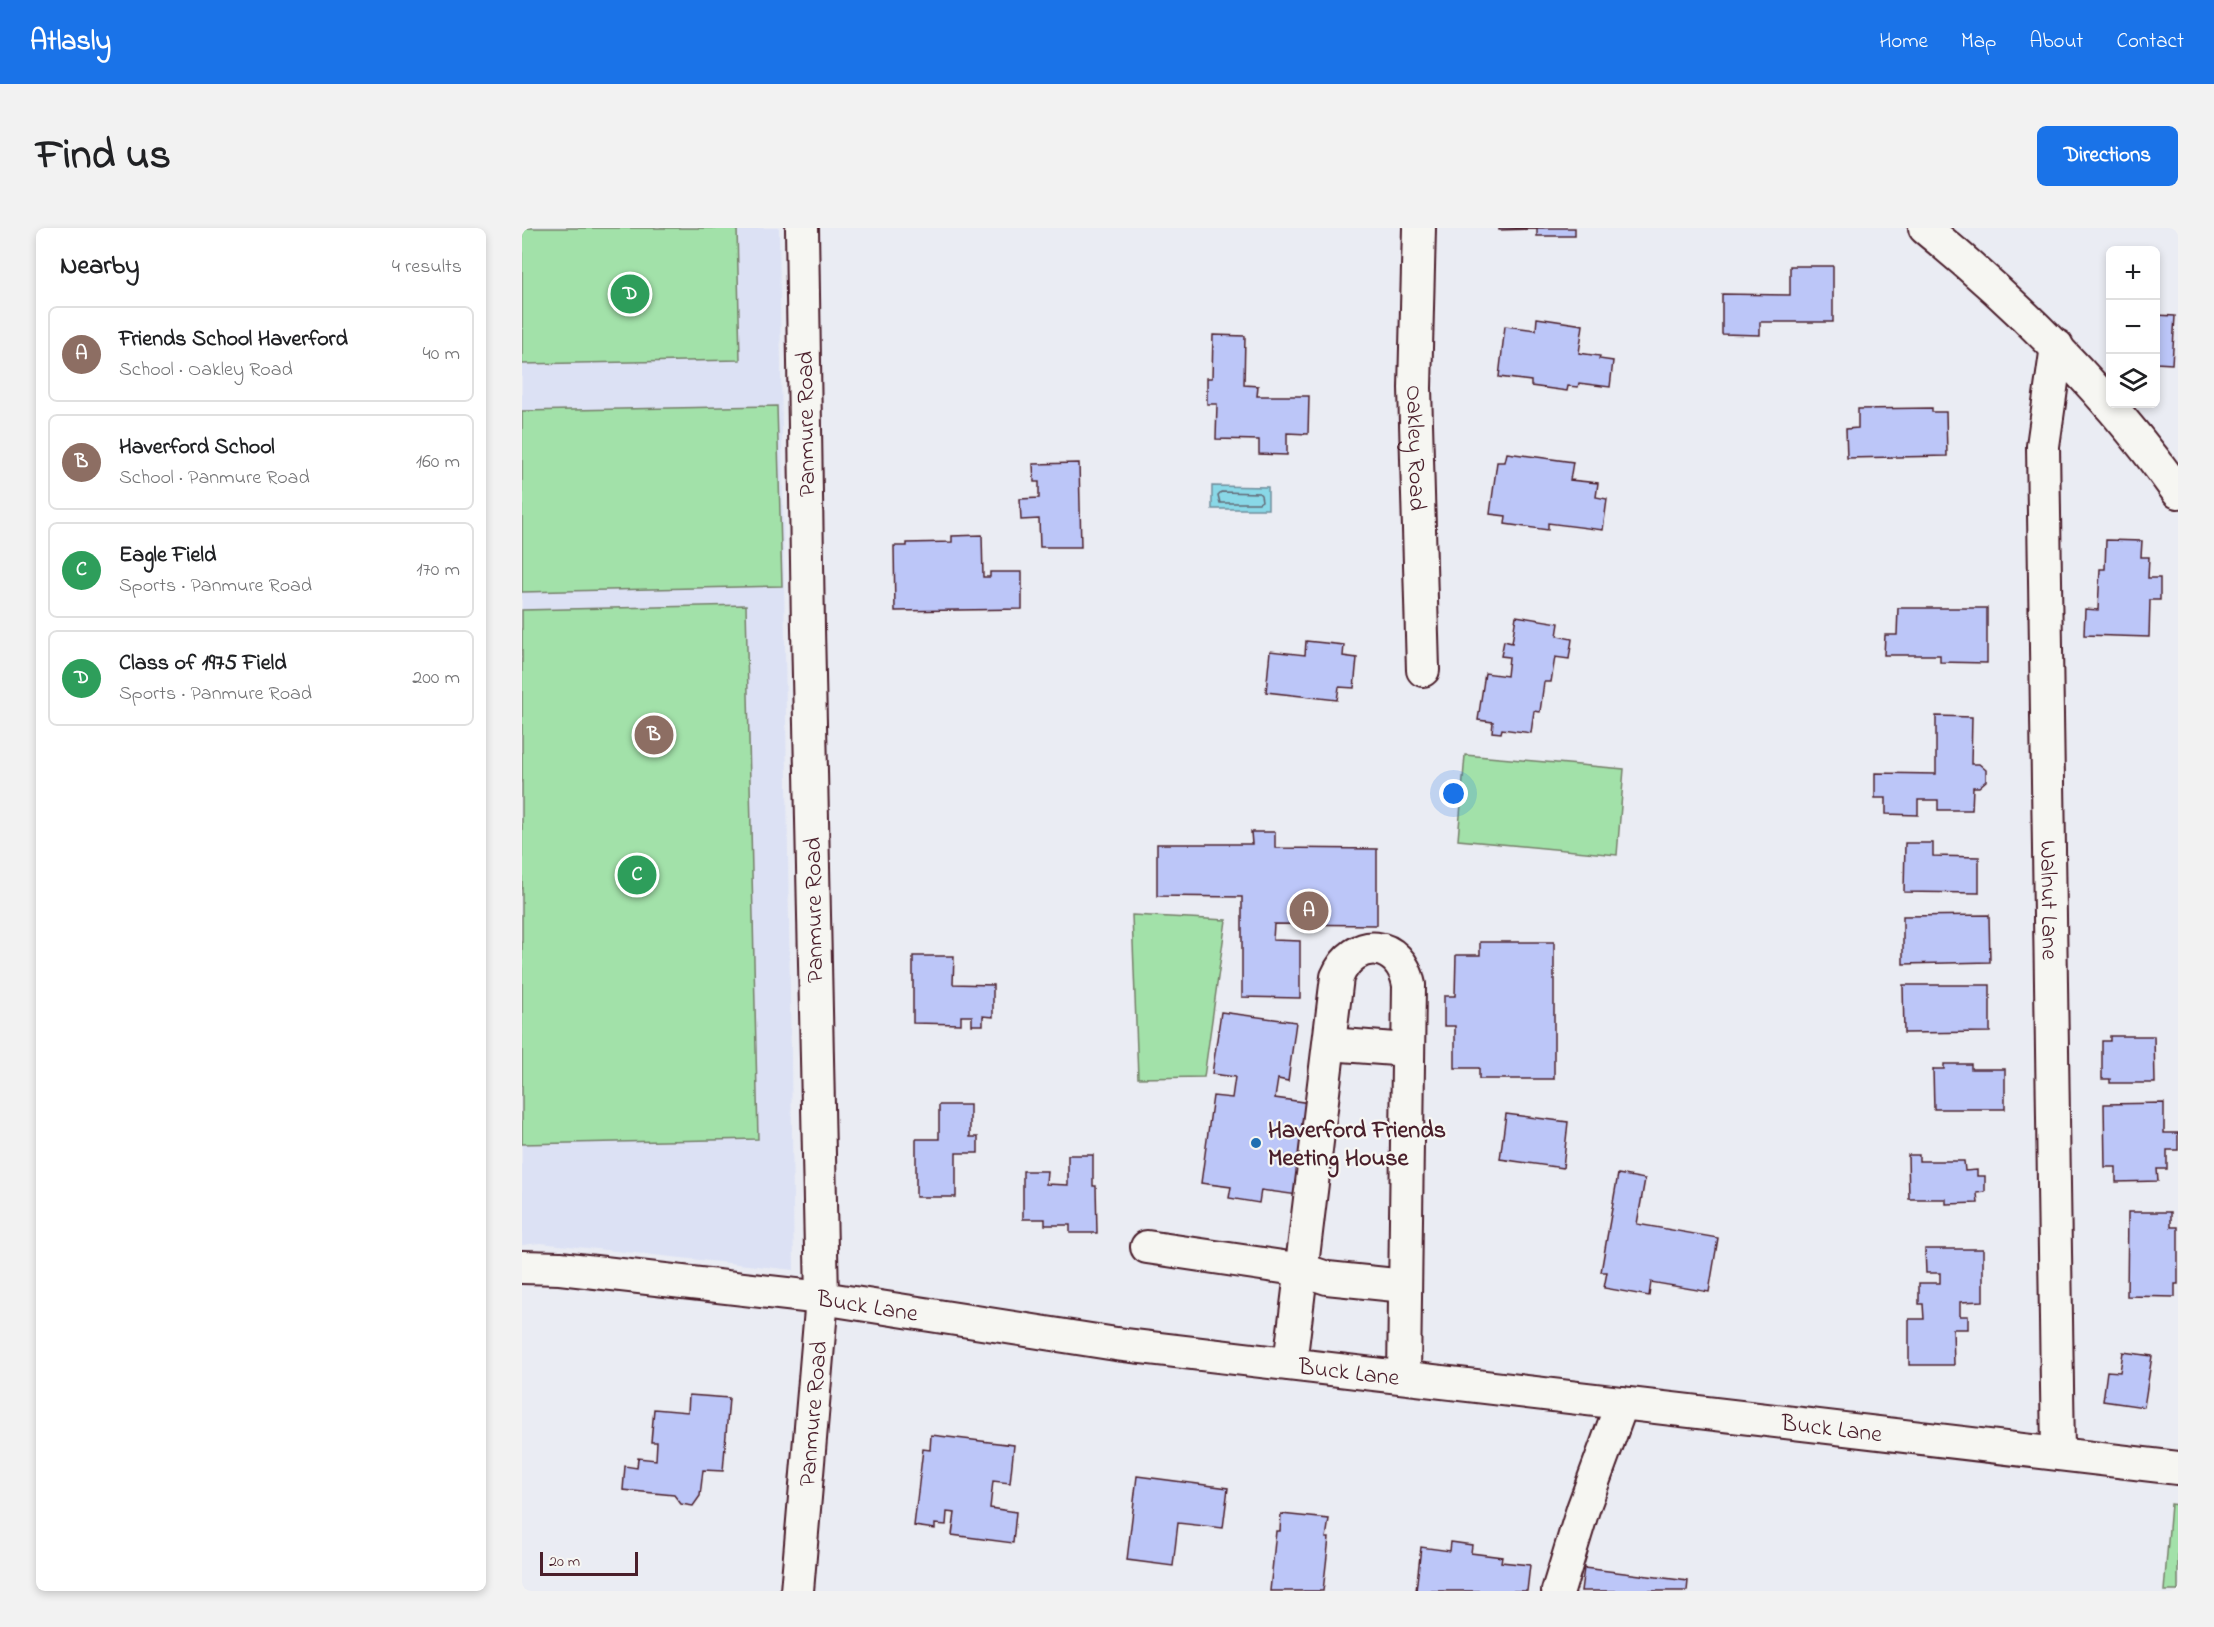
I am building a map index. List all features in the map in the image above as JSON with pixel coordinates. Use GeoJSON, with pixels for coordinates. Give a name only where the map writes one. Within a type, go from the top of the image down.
{"type":"FeatureCollection","features":[{"type":"Feature","properties":{"kind":"street","name":"Panmure Road"},"geometry":{"type":"LineString","coordinates":[[797,1591],[822,1298],[802,228]]}},
{"type":"Feature","properties":{"kind":"street","name":"Oakley Road"},"geometry":{"type":"LineString","coordinates":[[1419,228],[1415,388],[1423,670]]}},
{"type":"Feature","properties":{"kind":"street"},"geometry":{"type":"LineString","coordinates":[[1925,228],[1984,277],[2057,346],[2151,454],[2178,492]]}},
{"type":"Feature","properties":{"kind":"street","name":"Walnut Lane"},"geometry":{"type":"LineString","coordinates":[[2057,346],[2043,446],[2058,1453]]}},
{"type":"Feature","properties":{"kind":"street"},"geometry":{"type":"LineString","coordinates":[[1291,1356],[1337,977],[1341,966],[1349,957],[1359,951],[1382,950],[1400,962],[1407,973],[1409,985],[1404,1377]]}},
{"type":"Feature","properties":{"kind":"street"},"geometry":{"type":"LineString","coordinates":[[1329,1044],[1408,1050]]}},
{"type":"Feature","properties":{"kind":"street"},"geometry":{"type":"LineString","coordinates":[[1147,1247],[1303,1270],[1327,1278],[1405,1286]]}},
{"type":"Feature","properties":{"kind":"street","name":"Buck Lane"},"geometry":{"type":"LineString","coordinates":[[522,1267],[560,1268],[822,1298],[1116,1344],[1291,1356],[1404,1377],[2178,1468]]}},
{"type":"Feature","properties":{"kind":"street"},"geometry":{"type":"LineString","coordinates":[[1558,1591],[1583,1509],[1622,1402]]}},
{"type":"Feature","properties":{"kind":"shaded area"},"geometry":{"type":"Polygon","coordinates":[[[522,228],[779,228],[794,1270],[540,1243],[522,1245],[522,228]]]}},
{"type":"Feature","properties":{"kind":"green space"},"geometry":{"type":"Polygon","coordinates":[[[522,228],[737,228],[740,360],[522,364],[522,228]]]}},
{"type":"Feature","properties":{"kind":"green space"},"geometry":{"type":"Polygon","coordinates":[[[777,406],[782,586],[522,592],[522,411],[777,406]]]}},
{"type":"Feature","properties":{"kind":"green space"},"geometry":{"type":"Polygon","coordinates":[[[746,605],[758,1139],[522,1144],[522,610],[746,605]]]}},
{"type":"Feature","properties":{"kind":"green space"},"geometry":{"type":"Polygon","coordinates":[[[1465,755],[1624,769],[1617,855],[1458,840],[1465,755]]]}},
{"type":"Feature","properties":{"kind":"green space"},"geometry":{"type":"Polygon","coordinates":[[[1132,915],[1226,920],[1204,1077],[1138,1078],[1132,915]]]}},
{"type":"Feature","properties":{"kind":"green space"},"geometry":{"type":"Polygon","coordinates":[[[2171,1504],[2178,1505],[2178,1591],[2164,1591],[2171,1504]]]}},
{"type":"Feature","properties":{"kind":"water"},"geometry":{"type":"Polygon","coordinates":[[[1212,486],[1268,487],[1268,509],[1212,509],[1212,486]]]}},
{"type":"Feature","properties":{"kind":"building"},"geometry":{"type":"Polygon","coordinates":[[[1499,228],[1575,228],[1575,236],[1537,236],[1537,229],[1499,230],[1499,228]]]}},
{"type":"Feature","properties":{"kind":"building"},"geometry":{"type":"Polygon","coordinates":[[[1790,266],[1833,266],[1833,322],[1760,322],[1760,335],[1722,334],[1722,294],[1790,295],[1790,266]]]}},
{"type":"Feature","properties":{"kind":"building"},"geometry":{"type":"Polygon","coordinates":[[[2160,315],[2175,316],[2172,364],[2160,363],[2160,315]]]}},
{"type":"Feature","properties":{"kind":"building"},"geometry":{"type":"Polygon","coordinates":[[[1537,318],[1583,325],[1579,353],[1600,356],[1599,359],[1613,361],[1610,387],[1579,383],[1578,387],[1568,386],[1567,391],[1531,386],[1531,381],[1499,377],[1505,326],[1536,330],[1537,318]]]}},
{"type":"Feature","properties":{"kind":"building"},"geometry":{"type":"Polygon","coordinates":[[[1213,335],[1245,336],[1244,385],[1258,386],[1257,396],[1309,396],[1308,434],[1287,433],[1287,455],[1259,454],[1259,440],[1216,439],[1217,404],[1207,404],[1207,378],[1212,378],[1213,335]]]}},
{"type":"Feature","properties":{"kind":"building"},"geometry":{"type":"Polygon","coordinates":[[[1932,408],[1932,412],[1946,412],[1947,456],[1847,458],[1846,429],[1858,428],[1858,409],[1932,408]]]}},
{"type":"Feature","properties":{"kind":"building"},"geometry":{"type":"Polygon","coordinates":[[[1507,453],[1573,462],[1570,480],[1598,483],[1596,497],[1607,499],[1603,530],[1548,523],[1548,530],[1505,524],[1506,516],[1490,514],[1497,462],[1505,462],[1507,453]]]}},
{"type":"Feature","properties":{"kind":"building"},"geometry":{"type":"Polygon","coordinates":[[[1079,463],[1081,547],[1040,547],[1039,519],[1021,520],[1020,499],[1039,498],[1039,482],[1034,482],[1033,464],[1079,463]]]}},
{"type":"Feature","properties":{"kind":"building"},"geometry":{"type":"Polygon","coordinates":[[[982,535],[983,577],[990,577],[990,572],[1022,572],[1022,609],[895,611],[894,546],[907,546],[907,543],[952,542],[952,536],[982,535]]]}},
{"type":"Feature","properties":{"kind":"building"},"geometry":{"type":"Polygon","coordinates":[[[2106,540],[2142,541],[2141,557],[2149,557],[2148,578],[2160,578],[2160,600],[2150,600],[2149,637],[2084,635],[2085,609],[2098,610],[2100,569],[2105,569],[2106,540]]]}},
{"type":"Feature","properties":{"kind":"building"},"geometry":{"type":"Polygon","coordinates":[[[1898,608],[1987,608],[1987,663],[1940,662],[1940,655],[1884,655],[1885,635],[1897,635],[1898,608]]]}},
{"type":"Feature","properties":{"kind":"building"},"geometry":{"type":"Polygon","coordinates":[[[1516,616],[1559,623],[1557,636],[1572,639],[1569,659],[1555,657],[1551,682],[1544,682],[1540,712],[1534,711],[1531,733],[1502,729],[1501,733],[1492,732],[1493,722],[1478,720],[1485,673],[1507,676],[1509,657],[1501,656],[1504,641],[1512,643],[1516,616]]]}},
{"type":"Feature","properties":{"kind":"building"},"geometry":{"type":"Polygon","coordinates":[[[1306,641],[1344,645],[1343,656],[1357,658],[1354,688],[1339,687],[1337,700],[1266,692],[1270,651],[1305,655],[1306,641]]]}},
{"type":"Feature","properties":{"kind":"building"},"geometry":{"type":"Polygon","coordinates":[[[1936,716],[1972,717],[1971,764],[1979,764],[1986,770],[1986,781],[1979,787],[1973,787],[1972,810],[1938,810],[1938,800],[1918,800],[1918,815],[1886,814],[1886,798],[1875,798],[1875,773],[1936,774],[1936,716]]]}},
{"type":"Feature","properties":{"kind":"building"},"geometry":{"type":"Polygon","coordinates":[[[1251,832],[1275,832],[1275,848],[1377,849],[1377,925],[1274,924],[1273,940],[1300,941],[1300,998],[1242,997],[1242,897],[1157,896],[1157,844],[1252,844],[1251,832]]]}},
{"type":"Feature","properties":{"kind":"building"},"geometry":{"type":"Polygon","coordinates":[[[1905,843],[1933,843],[1933,856],[1979,857],[1979,893],[1904,892],[1905,843]]]}},
{"type":"Feature","properties":{"kind":"building"},"geometry":{"type":"Polygon","coordinates":[[[1989,915],[1990,962],[1903,964],[1903,916],[1989,915]]]}},
{"type":"Feature","properties":{"kind":"building"},"geometry":{"type":"Polygon","coordinates":[[[1480,942],[1554,942],[1554,1079],[1479,1079],[1479,1068],[1455,1068],[1455,1026],[1444,1026],[1444,996],[1455,996],[1456,955],[1480,955],[1480,942]]]}},
{"type":"Feature","properties":{"kind":"building"},"geometry":{"type":"Polygon","coordinates":[[[913,956],[954,956],[953,984],[993,985],[993,1017],[983,1016],[983,1025],[972,1025],[972,1016],[961,1016],[961,1024],[913,1023],[913,956]]]}},
{"type":"Feature","properties":{"kind":"building"},"geometry":{"type":"Polygon","coordinates":[[[1903,985],[1990,985],[1990,1032],[1904,1033],[1903,985]]]}},
{"type":"Feature","properties":{"kind":"building","name":"Haverford Friends Meeting House"},"geometry":{"type":"Polygon","coordinates":[[[1221,1012],[1296,1022],[1288,1081],[1278,1079],[1275,1098],[1310,1103],[1298,1195],[1261,1190],[1259,1203],[1229,1198],[1231,1187],[1201,1183],[1213,1096],[1232,1098],[1235,1077],[1212,1074],[1221,1012]]]}},
{"type":"Feature","properties":{"kind":"building"},"geometry":{"type":"Polygon","coordinates":[[[2110,1036],[2154,1036],[2155,1083],[2110,1083],[2110,1079],[2102,1079],[2102,1041],[2110,1041],[2110,1036]]]}},
{"type":"Feature","properties":{"kind":"building"},"geometry":{"type":"Polygon","coordinates":[[[1944,1064],[1971,1064],[1971,1069],[2005,1069],[2005,1109],[1934,1109],[1933,1069],[1944,1069],[1944,1064]]]}},
{"type":"Feature","properties":{"kind":"building"},"geometry":{"type":"Polygon","coordinates":[[[2164,1103],[2164,1133],[2178,1133],[2178,1150],[2167,1150],[2167,1169],[2157,1169],[2158,1181],[2116,1182],[2116,1167],[2105,1167],[2104,1104],[2164,1103]]]}},
{"type":"Feature","properties":{"kind":"building"},"geometry":{"type":"Polygon","coordinates":[[[939,1105],[970,1105],[970,1137],[978,1137],[978,1153],[956,1153],[956,1197],[916,1197],[916,1139],[939,1139],[939,1105]]]}},
{"type":"Feature","properties":{"kind":"building"},"geometry":{"type":"Polygon","coordinates":[[[1506,1114],[1568,1122],[1563,1168],[1500,1159],[1506,1114]]]}},
{"type":"Feature","properties":{"kind":"building"},"geometry":{"type":"Polygon","coordinates":[[[1068,1155],[1093,1155],[1097,1233],[1070,1233],[1070,1225],[1045,1225],[1045,1219],[1023,1219],[1023,1171],[1047,1171],[1046,1184],[1068,1185],[1068,1155]]]}},
{"type":"Feature","properties":{"kind":"building"},"geometry":{"type":"Polygon","coordinates":[[[1908,1155],[1919,1155],[1919,1161],[1964,1161],[1965,1171],[1977,1170],[1977,1176],[1985,1176],[1985,1192],[1977,1193],[1978,1203],[1946,1204],[1946,1199],[1909,1199],[1908,1155]]]}},
{"type":"Feature","properties":{"kind":"building"},"geometry":{"type":"Polygon","coordinates":[[[1618,1174],[1645,1179],[1637,1224],[1718,1238],[1709,1292],[1651,1282],[1649,1296],[1604,1288],[1607,1272],[1601,1272],[1618,1174]]]}},
{"type":"Feature","properties":{"kind":"building"},"geometry":{"type":"Polygon","coordinates":[[[2128,1212],[2171,1212],[2171,1227],[2178,1227],[2178,1284],[2175,1284],[2175,1297],[2127,1296],[2128,1212]]]}},
{"type":"Feature","properties":{"kind":"building"},"geometry":{"type":"Polygon","coordinates":[[[1925,1249],[1983,1249],[1983,1301],[1960,1302],[1960,1316],[1968,1316],[1968,1329],[1953,1329],[1954,1365],[1909,1365],[1909,1319],[1924,1319],[1923,1304],[1919,1304],[1919,1283],[1940,1283],[1940,1273],[1926,1273],[1925,1249]]]}},
{"type":"Feature","properties":{"kind":"building"},"geometry":{"type":"Polygon","coordinates":[[[2123,1352],[2152,1356],[2144,1407],[2103,1401],[2107,1371],[2120,1372],[2123,1352]]]}},
{"type":"Feature","properties":{"kind":"building"},"geometry":{"type":"Polygon","coordinates":[[[689,1395],[729,1398],[723,1471],[703,1470],[700,1496],[693,1506],[681,1504],[674,1495],[623,1490],[625,1466],[637,1468],[638,1458],[656,1460],[657,1442],[651,1442],[654,1409],[688,1412],[689,1395]]]}},
{"type":"Feature","properties":{"kind":"building"},"geometry":{"type":"Polygon","coordinates":[[[931,1435],[1014,1445],[1010,1483],[993,1481],[990,1508],[1016,1512],[1013,1543],[952,1535],[955,1513],[947,1512],[946,1525],[935,1524],[935,1529],[914,1526],[923,1449],[930,1450],[931,1435]]]}},
{"type":"Feature","properties":{"kind":"building"},"geometry":{"type":"Polygon","coordinates":[[[1137,1476],[1228,1488],[1223,1528],[1178,1523],[1173,1566],[1127,1560],[1137,1476]]]}},
{"type":"Feature","properties":{"kind":"building"},"geometry":{"type":"Polygon","coordinates":[[[1281,1514],[1329,1519],[1323,1591],[1270,1591],[1276,1531],[1280,1531],[1281,1514]]]}},
{"type":"Feature","properties":{"kind":"building"},"geometry":{"type":"Polygon","coordinates":[[[1451,1542],[1472,1545],[1471,1553],[1502,1557],[1501,1562],[1530,1565],[1527,1591],[1416,1591],[1421,1547],[1450,1551],[1451,1542]]]}},
{"type":"Feature","properties":{"kind":"building"},"geometry":{"type":"Polygon","coordinates":[[[1584,1568],[1688,1581],[1687,1591],[1581,1591],[1584,1568]]]}},
{"type":"Feature","properties":{"kind":"place","name":"Class of 1975 Field"},"geometry":{"type":"Point","coordinates":[630,294]}},
{"type":"Feature","properties":{"kind":"place","name":"Haverford School"},"geometry":{"type":"Point","coordinates":[654,735]}},
{"type":"Feature","properties":{"kind":"place","name":"Eagle Field"},"geometry":{"type":"Point","coordinates":[637,875]}},
{"type":"Feature","properties":{"kind":"place","name":"Friends School Haverford"},"geometry":{"type":"Point","coordinates":[1309,911]}},
{"type":"Feature","properties":{"kind":"place","name":"Haverford Friends Meeting House"},"geometry":{"type":"Point","coordinates":[1256,1143]}}]}
